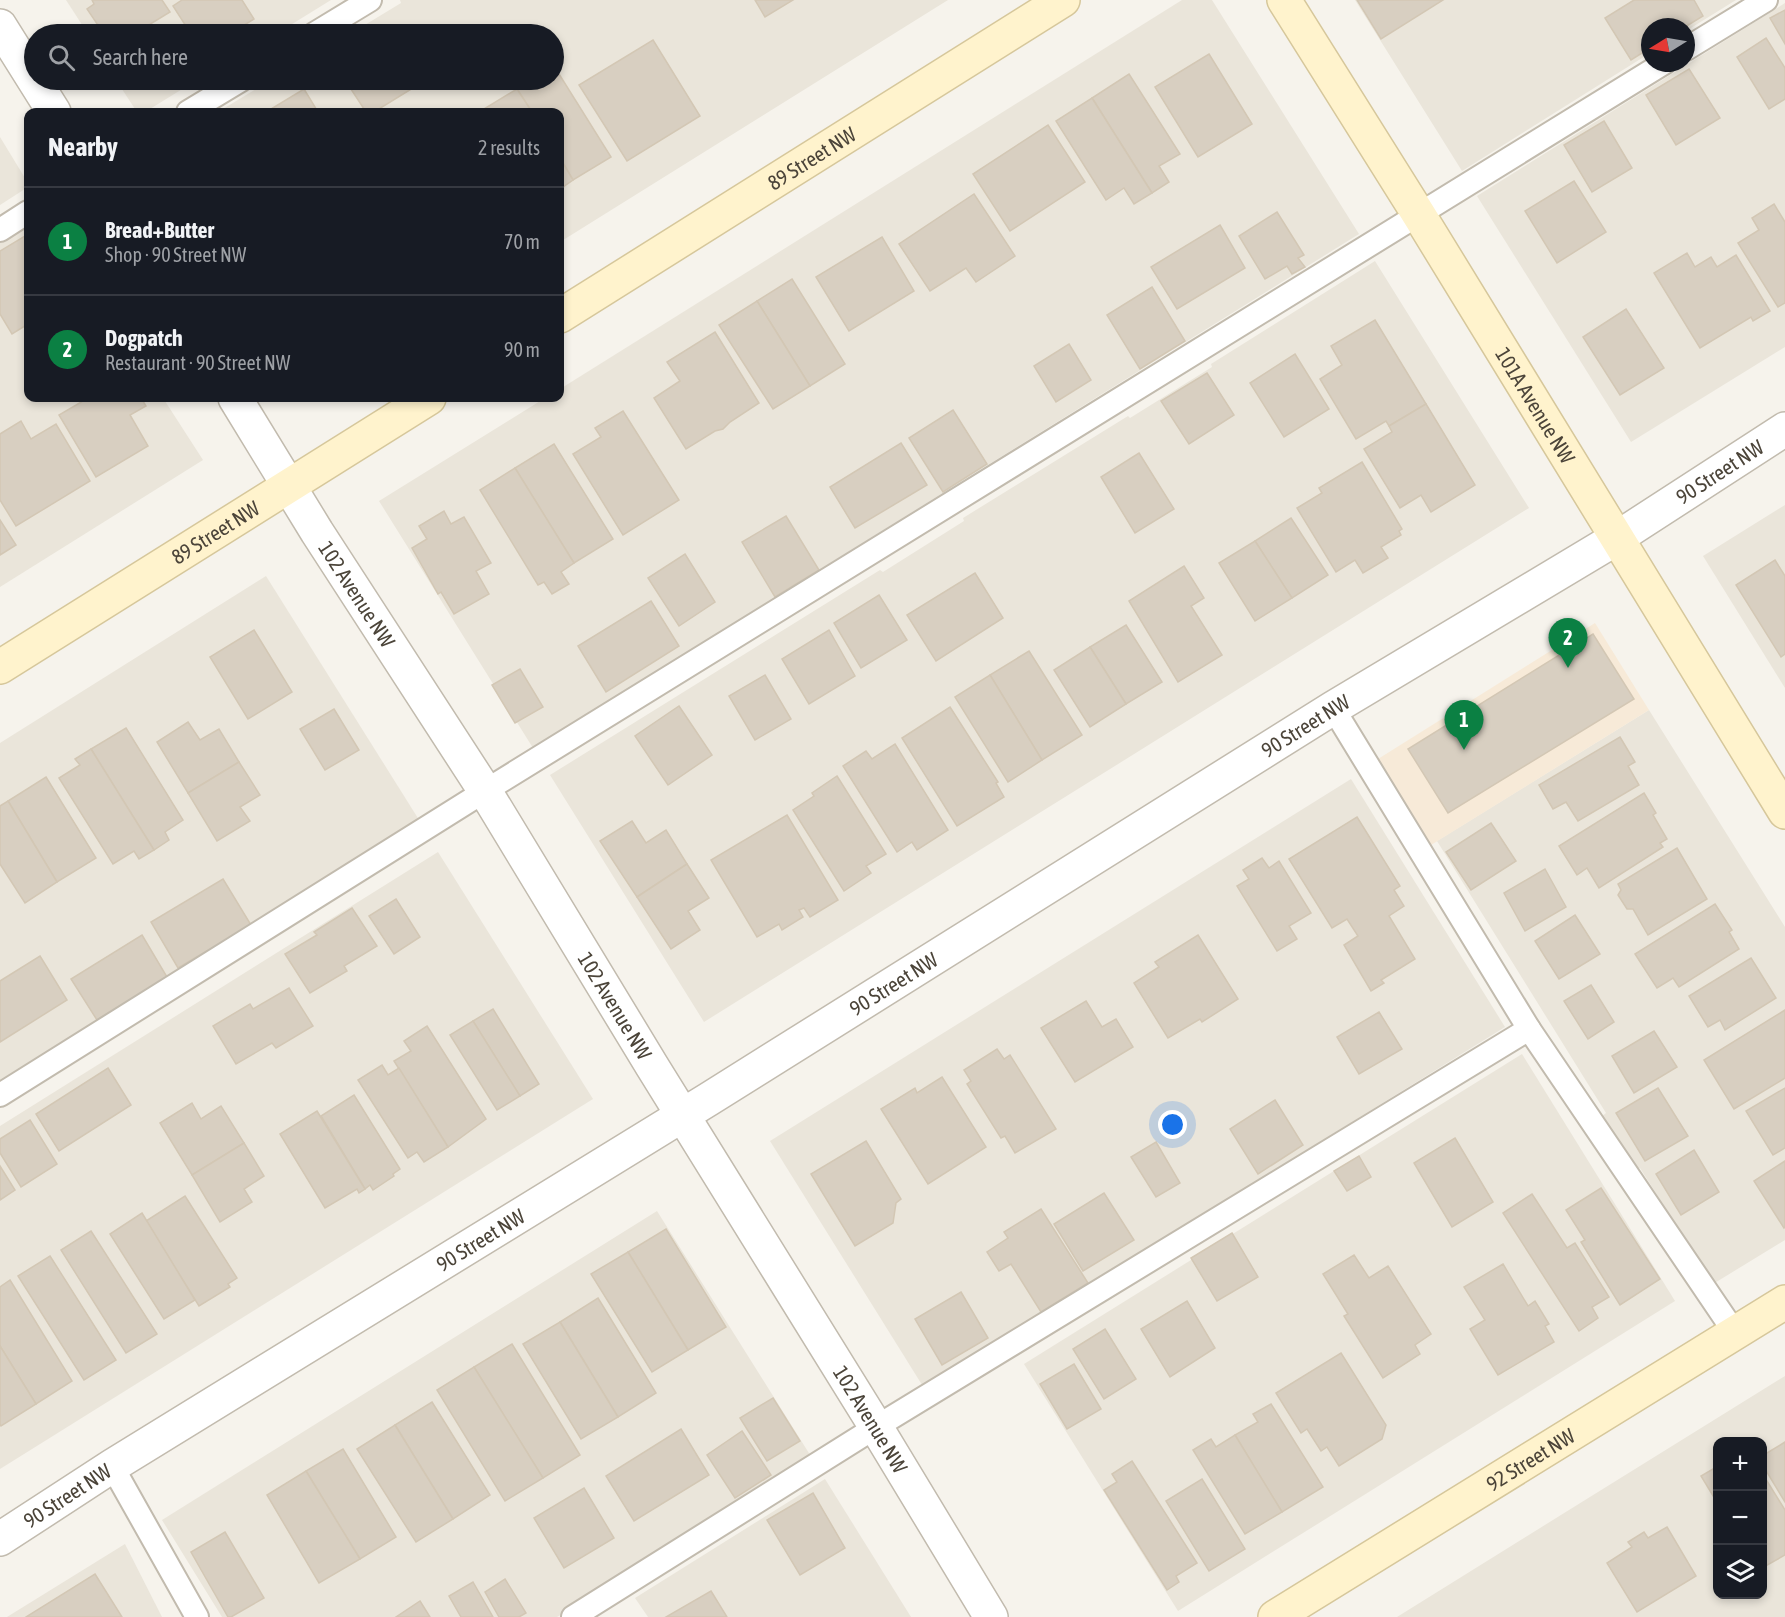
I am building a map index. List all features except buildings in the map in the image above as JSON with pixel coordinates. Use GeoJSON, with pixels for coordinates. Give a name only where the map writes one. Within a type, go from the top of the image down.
{"type":"FeatureCollection","features":[{"type":"Feature","properties":{"kind":"street","name":"89 Street NW"},"geometry":{"type":"LineString","coordinates":[[564,313],[1063,0]]}},
{"type":"Feature","properties":{"kind":"street","name":"101A Avenue NW"},"geometry":{"type":"LineString","coordinates":[[1284,0],[1419,215],[1785,812]]}},
{"type":"Feature","properties":{"kind":"street"},"geometry":{"type":"LineString","coordinates":[[0,26],[24,64]]}},
{"type":"Feature","properties":{"kind":"street"},"geometry":{"type":"LineString","coordinates":[[40,90],[51,108]]}},
{"type":"Feature","properties":{"kind":"street","name":"102 Avenue NW"},"geometry":{"type":"LineString","coordinates":[[238,402],[317,532],[485,790],[991,1617]]}},
{"type":"Feature","properties":{"kind":"street","name":"89 Street NW"},"geometry":{"type":"LineString","coordinates":[[0,667],[423,402]]}},
{"type":"Feature","properties":{"kind":"street","name":"90 Street NW"},"geometry":{"type":"LineString","coordinates":[[0,1539],[112,1466],[684,1114],[1333,708],[1617,538],[1785,429]]}},
{"type":"Feature","properties":{"kind":"street","name":"92 Street NW"},"geometry":{"type":"LineString","coordinates":[[1275,1617],[1785,1302]]}},
{"type":"Feature","properties":{"kind":"lane"},"geometry":{"type":"LineString","coordinates":[[330,24],[370,0]]}},
{"type":"Feature","properties":{"kind":"lane"},"geometry":{"type":"LineString","coordinates":[[1695,43],[1766,0]]}},
{"type":"Feature","properties":{"kind":"lane"},"geometry":{"type":"LineString","coordinates":[[0,1095],[485,790],[1649,72]]}},
{"type":"Feature","properties":{"kind":"lane"},"geometry":{"type":"LineString","coordinates":[[195,108],[224,90]]}},
{"type":"Feature","properties":{"kind":"lane"},"geometry":{"type":"LineString","coordinates":[[0,230],[24,215]]}},
{"type":"Feature","properties":{"kind":"lane"},"geometry":{"type":"LineString","coordinates":[[1333,708],[1529,1029],[1735,1333]]}},
{"type":"Feature","properties":{"kind":"lane"},"geometry":{"type":"LineString","coordinates":[[573,1617],[876,1427],[1529,1029]]}},
{"type":"Feature","properties":{"kind":"lane"},"geometry":{"type":"LineString","coordinates":[[112,1466],[197,1617]]}},
{"type":"Feature","properties":{"kind":"shaded area"},"geometry":{"type":"Polygon","coordinates":[[[66,0],[331,0],[292,24],[82,24],[66,0]]]}},
{"type":"Feature","properties":{"kind":"shaded area"},"geometry":{"type":"Polygon","coordinates":[[[400,0],[948,0],[564,240],[564,108],[225,108],[254,90],[564,90],[564,24],[366,24],[401,3],[400,0]]]}},
{"type":"Feature","properties":{"kind":"shaded area"},"geometry":{"type":"Polygon","coordinates":[[[1182,0],[1212,0],[1359,234],[533,748],[379,501],[539,402],[564,402],[564,386],[1182,0]]]}},
{"type":"Feature","properties":{"kind":"shaded area"},"geometry":{"type":"Polygon","coordinates":[[[1355,0],[1736,0],[1695,25],[1695,18],[1641,18],[1641,59],[1462,171],[1355,0]]]}},
{"type":"Feature","properties":{"kind":"shaded area"},"geometry":{"type":"Polygon","coordinates":[[[1785,3],[1785,347],[1631,442],[1477,196],[1675,72],[1695,72],[1695,59],[1785,3]]]}},
{"type":"Feature","properties":{"kind":"shaded area"},"geometry":{"type":"Polygon","coordinates":[[[123,90],[181,90],[152,108],[134,108],[123,90]]]}},
{"type":"Feature","properties":{"kind":"shaded area"},"geometry":{"type":"Polygon","coordinates":[[[0,137],[24,176],[24,190],[0,205],[0,137]]]}},
{"type":"Feature","properties":{"kind":"shaded area"},"geometry":{"type":"Polygon","coordinates":[[[24,228],[24,402],[166,402],[203,460],[0,587],[0,243],[24,228]]]}},
{"type":"Feature","properties":{"kind":"shaded area"},"geometry":{"type":"Polygon","coordinates":[[[1375,261],[1529,508],[704,1022],[550,775],[880,570],[883,572],[964,521],[963,518],[1212,367],[1211,364],[1375,261]]]}},
{"type":"Feature","properties":{"kind":"shaded area"},"geometry":{"type":"Polygon","coordinates":[[[1785,505],[1785,688],[1703,556],[1785,505]]]}},
{"type":"Feature","properties":{"kind":"shaded area"},"geometry":{"type":"Polygon","coordinates":[[[266,576],[421,823],[0,1086],[0,743],[266,576]]]}},
{"type":"Feature","properties":{"kind":"shaded area"},"geometry":{"type":"Polygon","coordinates":[[[1595,623],[1649,710],[1431,845],[1378,759],[1595,623]]]}},
{"type":"Feature","properties":{"kind":"shaded area"},"geometry":{"type":"Polygon","coordinates":[[[1649,710],[1785,927],[1785,1240],[1713,1284],[1640,1168],[1634,1172],[1601,1117],[1606,1113],[1437,841],[1649,710]]]}},
{"type":"Feature","properties":{"kind":"shaded area"},"geometry":{"type":"Polygon","coordinates":[[[1351,779],[1505,1027],[924,1388],[770,1141],[1351,779]]]}},
{"type":"Feature","properties":{"kind":"shaded area"},"geometry":{"type":"Polygon","coordinates":[[[438,852],[593,1099],[0,1469],[0,1126],[438,852]]]}},
{"type":"Feature","properties":{"kind":"shaded area"},"geometry":{"type":"Polygon","coordinates":[[[1522,1054],[1675,1301],[1178,1611],[1024,1364],[1522,1054]]]}},
{"type":"Feature","properties":{"kind":"shaded area"},"geometry":{"type":"Polygon","coordinates":[[[657,1211],[812,1458],[729,1510],[727,1507],[562,1610],[564,1613],[557,1617],[222,1617],[162,1520],[657,1211]]]}},
{"type":"Feature","properties":{"kind":"shaded area"},"geometry":{"type":"Polygon","coordinates":[[[1785,1376],[1785,1617],[1397,1617],[1785,1376]]]}},
{"type":"Feature","properties":{"kind":"shaded area"},"geometry":{"type":"Polygon","coordinates":[[[825,1479],[911,1617],[648,1617],[635,1598],[825,1479]]]}},
{"type":"Feature","properties":{"kind":"shaded area"},"geometry":{"type":"Polygon","coordinates":[[[125,1544],[162,1617],[7,1617],[125,1544]]]}},
{"type":"Feature","properties":{"kind":"place","name":"Dogpatch"},"geometry":{"type":"Point","coordinates":[1568,668]}},
{"type":"Feature","properties":{"kind":"place","name":"Bread+Butter"},"geometry":{"type":"Point","coordinates":[1464,750]}}]}
